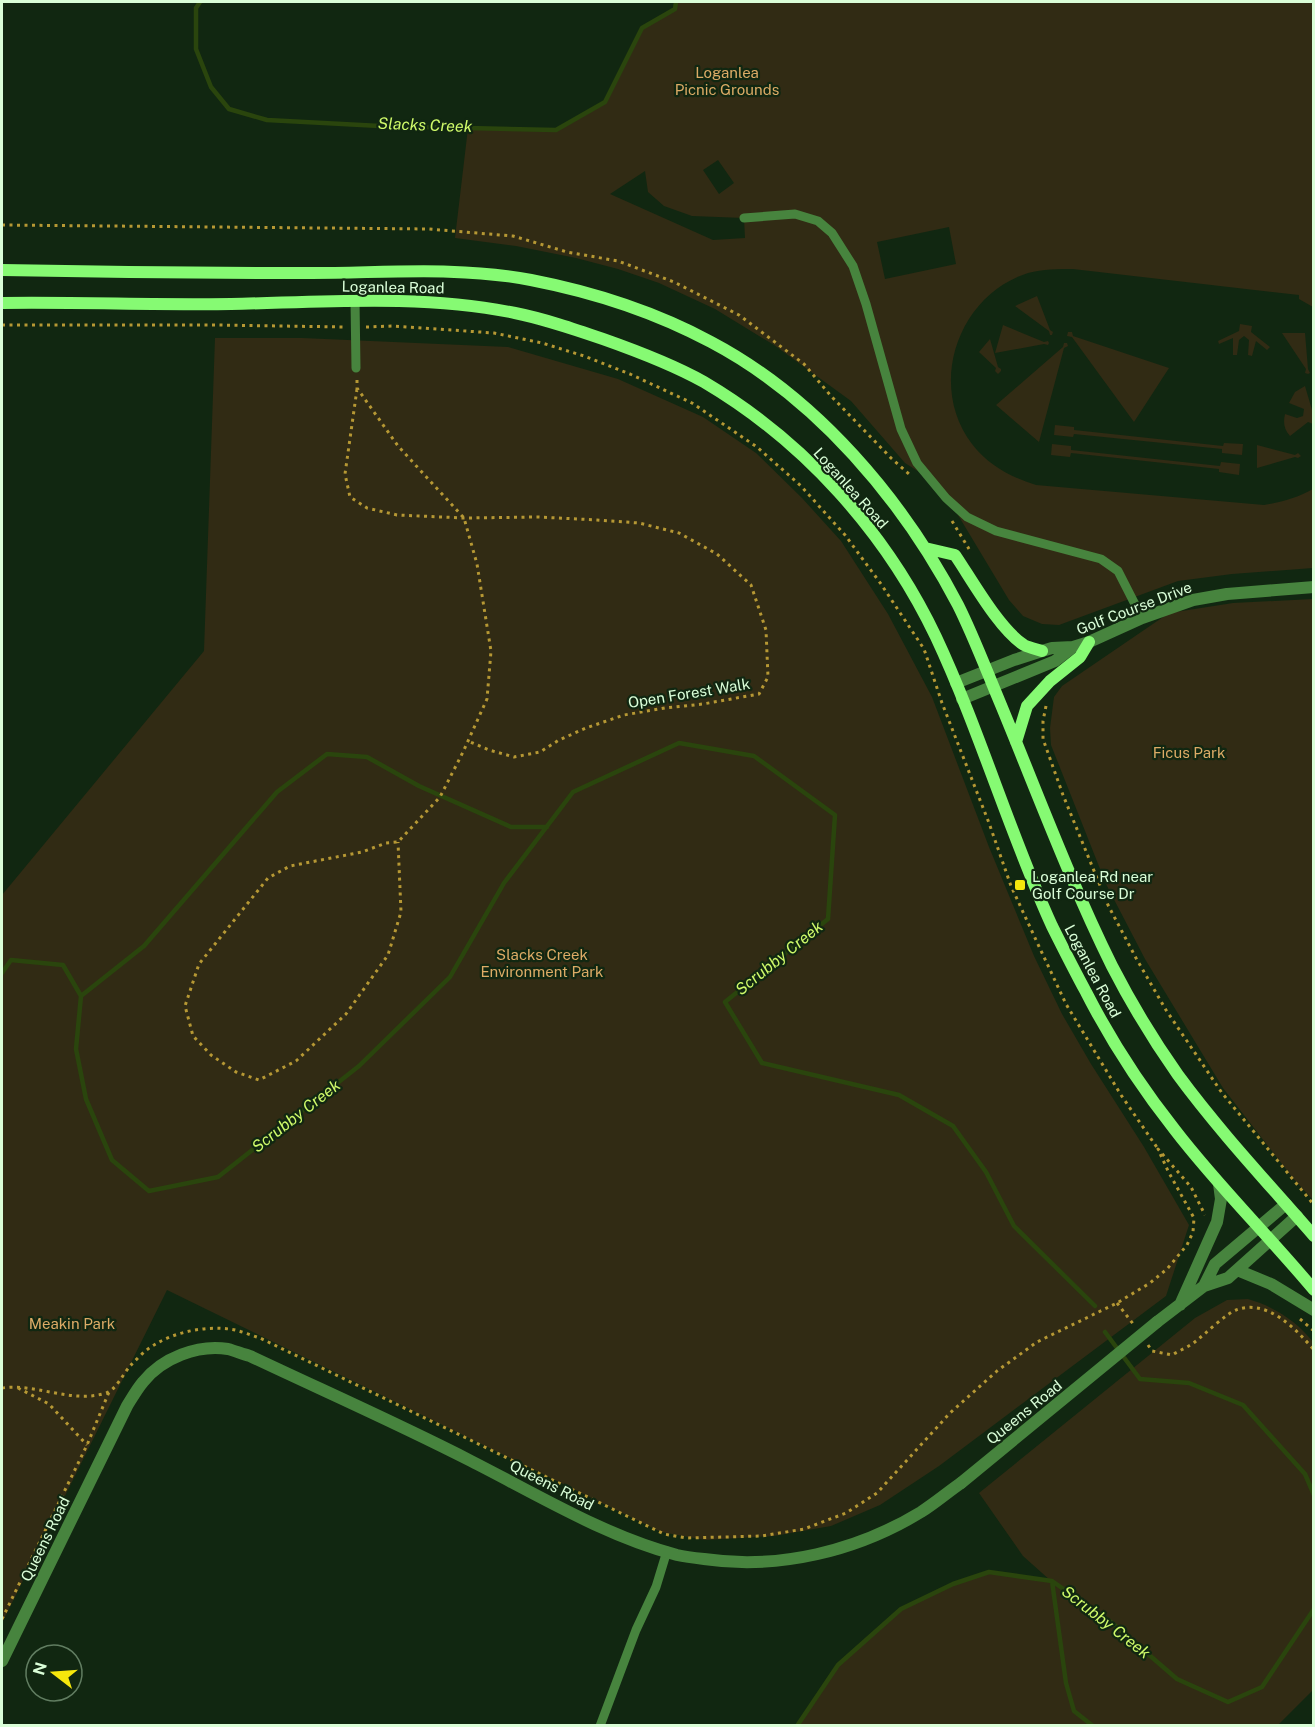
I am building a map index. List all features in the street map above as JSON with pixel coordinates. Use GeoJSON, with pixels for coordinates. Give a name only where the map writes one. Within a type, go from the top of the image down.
{"type":"FeatureCollection","features":[{"type":"Feature","properties":{"kind":"main road","name":"Loganlea Road"},"geometry":{"type":"LineString","coordinates":[[2,270],[223,273],[436,271],[530,280],[610,300],[642,311],[711,342],[783,390],[808,410],[844,446],[887,494],[925,548],[960,610],[1088,914],[1114,970],[1177,1074],[1314,1236]]}},
{"type":"Feature","properties":{"kind":"main road","name":"Loganlea Road"},"geometry":{"type":"LineString","coordinates":[[2,303],[224,304],[355,301],[463,304],[568,326],[635,350],[704,382],[763,422],[815,468],[861,518],[910,588],[934,633],[956,683],[1052,925],[1113,1042],[1141,1085],[1177,1133],[1219,1184],[1314,1290]]}},
{"type":"Feature","properties":{"kind":"main road"},"geometry":{"type":"LineString","coordinates":[[925,548],[955,555],[995,615],[1015,638],[1027,646],[1042,651]]}},
{"type":"Feature","properties":{"kind":"main road"},"geometry":{"type":"LineString","coordinates":[[1016,742],[1027,706],[1050,681],[1080,657],[1089,642]]}},
{"type":"Feature","properties":{"kind":"street","name":"Golf Course Drive"},"geometry":{"type":"LineString","coordinates":[[956,683],[1042,651],[1073,647],[1089,642],[1142,618],[1193,600],[1227,594],[1314,587]]}},
{"type":"Feature","properties":{"kind":"street","name":"Golf Course Drive"},"geometry":{"type":"LineString","coordinates":[[962,699],[1055,661],[1073,647]]}},
{"type":"Feature","properties":{"kind":"street"},"geometry":{"type":"LineString","coordinates":[[1179,1306],[1217,1222],[1221,1199],[1219,1184]]}},
{"type":"Feature","properties":{"kind":"street","name":"Queens Road"},"geometry":{"type":"LineString","coordinates":[[1204,1286],[1215,1264],[1286,1204]]}},
{"type":"Feature","properties":{"kind":"street","name":"Queens Road"},"geometry":{"type":"LineString","coordinates":[[2,1661],[128,1406],[143,1382],[160,1366],[176,1356],[202,1350],[226,1349],[250,1356],[625,1538],[678,1555],[729,1563],[779,1562],[830,1551],[879,1534],[922,1511],[961,1483],[1204,1286],[1228,1278],[1297,1216]]}},
{"type":"Feature","properties":{"kind":"street"},"geometry":{"type":"LineString","coordinates":[[1237,1270],[1271,1284],[1314,1310]]}},
{"type":"Feature","properties":{"kind":"lane"},"geometry":{"type":"LineString","coordinates":[[744,218],[795,214],[818,221],[832,233],[853,266],[901,429],[917,463],[946,498],[967,517],[996,531],[1101,559],[1118,571],[1142,618]]}},
{"type":"Feature","properties":{"kind":"lane"},"geometry":{"type":"LineString","coordinates":[[355,301],[356,368]]}},
{"type":"Feature","properties":{"kind":"lane"},"geometry":{"type":"LineString","coordinates":[[600,1725],[636,1630],[656,1587],[667,1551]]}},
{"type":"Feature","properties":{"kind":"path"},"geometry":{"type":"LineString","coordinates":[[2,325],[216,325],[355,328],[393,326],[494,333],[542,343],[630,374],[692,403],[757,447],[801,486],[845,535],[881,584],[924,650],[1011,885],[1066,1004],[1121,1095],[1158,1149],[1191,1187],[1206,1217],[1217,1222]]}},
{"type":"Feature","properties":{"kind":"path"},"geometry":{"type":"LineString","coordinates":[[356,368],[357,388],[345,474],[350,497],[367,508],[397,515],[464,518]]}},
{"type":"Feature","properties":{"kind":"path"},"geometry":{"type":"LineString","coordinates":[[357,388],[398,446],[464,518],[477,564],[491,651],[487,699],[440,797],[398,842],[386,843],[362,852],[290,866],[268,878],[199,964],[185,1006],[193,1036],[211,1055],[236,1072],[259,1080],[296,1060],[346,1014],[388,956],[401,912],[398,842]]}},
{"type":"Feature","properties":{"kind":"path","name":"Open Forest Walk"},"geometry":{"type":"LineString","coordinates":[[464,518],[538,517],[608,520],[639,523],[679,533],[717,554],[751,585],[766,630],[768,677],[759,694],[624,716],[586,728],[559,740],[540,752],[514,758],[468,741]]}},
{"type":"Feature","properties":{"kind":"path"},"geometry":{"type":"LineString","coordinates":[[1036,697],[1047,706],[1043,721],[1043,739],[1063,795],[1108,905],[1132,949],[1166,1010],[1222,1093],[1314,1205]]}},
{"type":"Feature","properties":{"kind":"path"},"geometry":{"type":"LineString","coordinates":[[2,1619],[87,1445],[109,1392],[129,1367],[152,1346],[174,1336],[200,1329],[230,1329],[260,1338],[663,1534],[686,1538],[762,1536],[804,1529],[846,1513],[877,1493],[950,1413],[997,1371],[1037,1342],[1117,1303],[1150,1283],[1167,1269],[1187,1245],[1193,1232],[1194,1218],[1158,1149]]}},
{"type":"Feature","properties":{"kind":"path"},"geometry":{"type":"LineString","coordinates":[[1117,1303],[1140,1333]]}},
{"type":"Feature","properties":{"kind":"path"},"geometry":{"type":"LineString","coordinates":[[1146,1342],[1152,1351],[1172,1355],[1193,1344],[1235,1310],[1253,1307],[1274,1313],[1302,1336],[1314,1350]]}},
{"type":"Feature","properties":{"kind":"path"},"geometry":{"type":"LineString","coordinates":[[2,1388],[14,1386],[92,1397],[109,1392]]}},
{"type":"Feature","properties":{"kind":"path"},"geometry":{"type":"LineString","coordinates":[[14,1386],[49,1404],[87,1445]]}},
{"type":"Feature","properties":{"kind":"green space","name":"Loganlea Picnic Grounds"},"geometry":{"type":"Polygon","coordinates":[[[676,2],[1313,2],[1313,307],[1299,299],[1299,295],[1073,269],[1039,271],[1028,273],[1004,284],[983,301],[968,321],[957,345],[951,370],[952,395],[959,421],[972,444],[986,459],[1001,470],[1036,485],[1264,505],[1289,499],[1313,489],[1313,568],[1178,581],[1059,625],[1042,624],[1023,616],[1009,600],[955,510],[924,475],[905,463],[851,401],[774,345],[715,309],[659,283],[618,269],[516,246],[455,238],[468,128],[556,130],[605,102],[642,28],[675,9],[676,2]],[[718,160],[703,170],[719,194],[734,183],[718,160]],[[645,171],[610,194],[713,240],[745,238],[744,218],[692,216],[664,206],[648,192],[645,171]],[[949,227],[877,242],[885,279],[956,264],[949,227]]]}},
{"type":"Feature","properties":{"kind":"green space"},"geometry":{"type":"Polygon","coordinates":[[[1037,296],[1050,330],[1053,332],[1052,335],[1015,306],[1037,296]]]}},
{"type":"Feature","properties":{"kind":"green space"},"geometry":{"type":"Polygon","coordinates":[[[1240,324],[1252,326],[1251,332],[1270,347],[1267,350],[1256,341],[1252,356],[1248,355],[1249,340],[1244,336],[1239,340],[1237,355],[1233,355],[1233,338],[1219,344],[1218,341],[1239,331],[1240,324]]]}},
{"type":"Feature","properties":{"kind":"green space"},"geometry":{"type":"Polygon","coordinates":[[[1003,325],[1044,342],[1048,341],[1049,343],[995,353],[1003,325]]]}},
{"type":"Feature","properties":{"kind":"green space"},"geometry":{"type":"Polygon","coordinates":[[[1068,332],[1072,332],[1073,336],[1169,368],[1134,422],[1072,337],[1067,336],[1068,332]]]}},
{"type":"Feature","properties":{"kind":"green space"},"geometry":{"type":"Polygon","coordinates":[[[1282,333],[1305,333],[1310,373],[1305,373],[1306,369],[1282,333]]]}},
{"type":"Feature","properties":{"kind":"green space","name":"Slacks Creek Environment Park"},"geometry":{"type":"Polygon","coordinates":[[[215,338],[302,338],[508,347],[618,379],[703,417],[756,453],[802,498],[841,541],[888,614],[932,697],[989,847],[1034,956],[1062,1014],[1189,1225],[1166,1296],[939,1466],[880,1505],[831,1526],[774,1536],[705,1540],[661,1532],[167,1290],[2,1623],[2,895],[204,651],[215,338]]]}},
{"type":"Feature","properties":{"kind":"green space"},"geometry":{"type":"Polygon","coordinates":[[[990,339],[998,367],[1001,369],[998,374],[995,371],[996,368],[979,352],[990,339]]]}},
{"type":"Feature","properties":{"kind":"green space"},"geometry":{"type":"Polygon","coordinates":[[[1064,343],[1068,346],[1064,348],[1039,442],[996,405],[1063,347],[1064,343]]]}},
{"type":"Feature","properties":{"kind":"green space"},"geometry":{"type":"Polygon","coordinates":[[[1305,386],[1313,411],[1313,424],[1308,422],[1290,436],[1284,426],[1285,414],[1297,418],[1303,416],[1304,409],[1289,403],[1295,392],[1305,386]]]}},
{"type":"Feature","properties":{"kind":"green space"},"geometry":{"type":"Polygon","coordinates":[[[1055,425],[1074,427],[1074,430],[1223,446],[1224,443],[1243,444],[1242,455],[1222,453],[1222,449],[1074,434],[1073,437],[1054,435],[1055,425]]]}},
{"type":"Feature","properties":{"kind":"green space"},"geometry":{"type":"Polygon","coordinates":[[[1052,444],[1071,446],[1071,450],[1220,466],[1221,462],[1240,464],[1239,475],[1219,472],[1219,469],[1071,453],[1070,457],[1051,455],[1052,444]]]}},
{"type":"Feature","properties":{"kind":"green space"},"geometry":{"type":"Polygon","coordinates":[[[1257,445],[1295,455],[1298,453],[1301,456],[1257,468],[1257,445]]]}},
{"type":"Feature","properties":{"kind":"green space","name":"Ficus Park"},"geometry":{"type":"Polygon","coordinates":[[[1313,599],[1313,1200],[1292,1177],[1223,1088],[1145,959],[1106,884],[1051,745],[1050,728],[1054,697],[1062,686],[1169,613],[1233,603],[1313,599]]]}},
{"type":"Feature","properties":{"kind":"green space"},"geometry":{"type":"Polygon","coordinates":[[[1248,1299],[1284,1315],[1300,1327],[1313,1342],[1313,1690],[1278,1725],[797,1725],[838,1665],[901,1609],[953,1584],[989,1572],[1051,1581],[1023,1556],[979,1493],[1195,1318],[1227,1300],[1248,1299]]]}},
{"type":"Feature","properties":{"kind":"waterway","name":"Slacks Creek"},"geometry":{"type":"LineString","coordinates":[[200,2],[196,8],[196,49],[211,87],[229,109],[267,120],[380,126],[556,130],[605,102],[642,28],[675,9],[676,2]]}},
{"type":"Feature","properties":{"kind":"waterway","name":"Scrubby Creek"},"geometry":{"type":"LineString","coordinates":[[2,973],[11,960],[63,965],[81,996],[76,1049],[86,1099],[112,1160],[149,1191],[218,1177],[359,1066],[450,977],[504,883],[573,792],[679,743],[754,756],[835,815],[828,919],[725,1002],[762,1063],[899,1095],[953,1126],[986,1172],[1014,1226],[1095,1306]]}},
{"type":"Feature","properties":{"kind":"waterway","name":"Scrubby Creek"},"geometry":{"type":"LineString","coordinates":[[81,996],[144,946],[277,792],[327,754],[367,757],[419,786],[511,827],[547,827]]}},
{"type":"Feature","properties":{"kind":"waterway","name":"Scrubby Creek"},"geometry":{"type":"LineString","coordinates":[[1105,1332],[1140,1379],[1189,1383],[1243,1405],[1305,1474],[1314,1495]]}},
{"type":"Feature","properties":{"kind":"waterway","name":"Scrubby Creek"},"geometry":{"type":"LineString","coordinates":[[797,1726],[838,1665],[901,1609],[953,1584],[989,1572],[1052,1581],[1111,1622],[1177,1679],[1228,1702],[1262,1687],[1314,1609]]}},
{"type":"Feature","properties":{"kind":"waterway"},"geometry":{"type":"LineString","coordinates":[[1052,1581],[1066,1683],[1074,1711],[1093,1726]]}},
{"type":"Feature","properties":{"kind":"place","name":"Loganlea Rd near Golf Course Dr"},"geometry":{"type":"Point","coordinates":[1020,885]}},
{"type":"Feature","properties":{"kind":"park label","name":"Meakin Park"},"geometry":{"type":"Point","coordinates":[72,1323]}}]}
